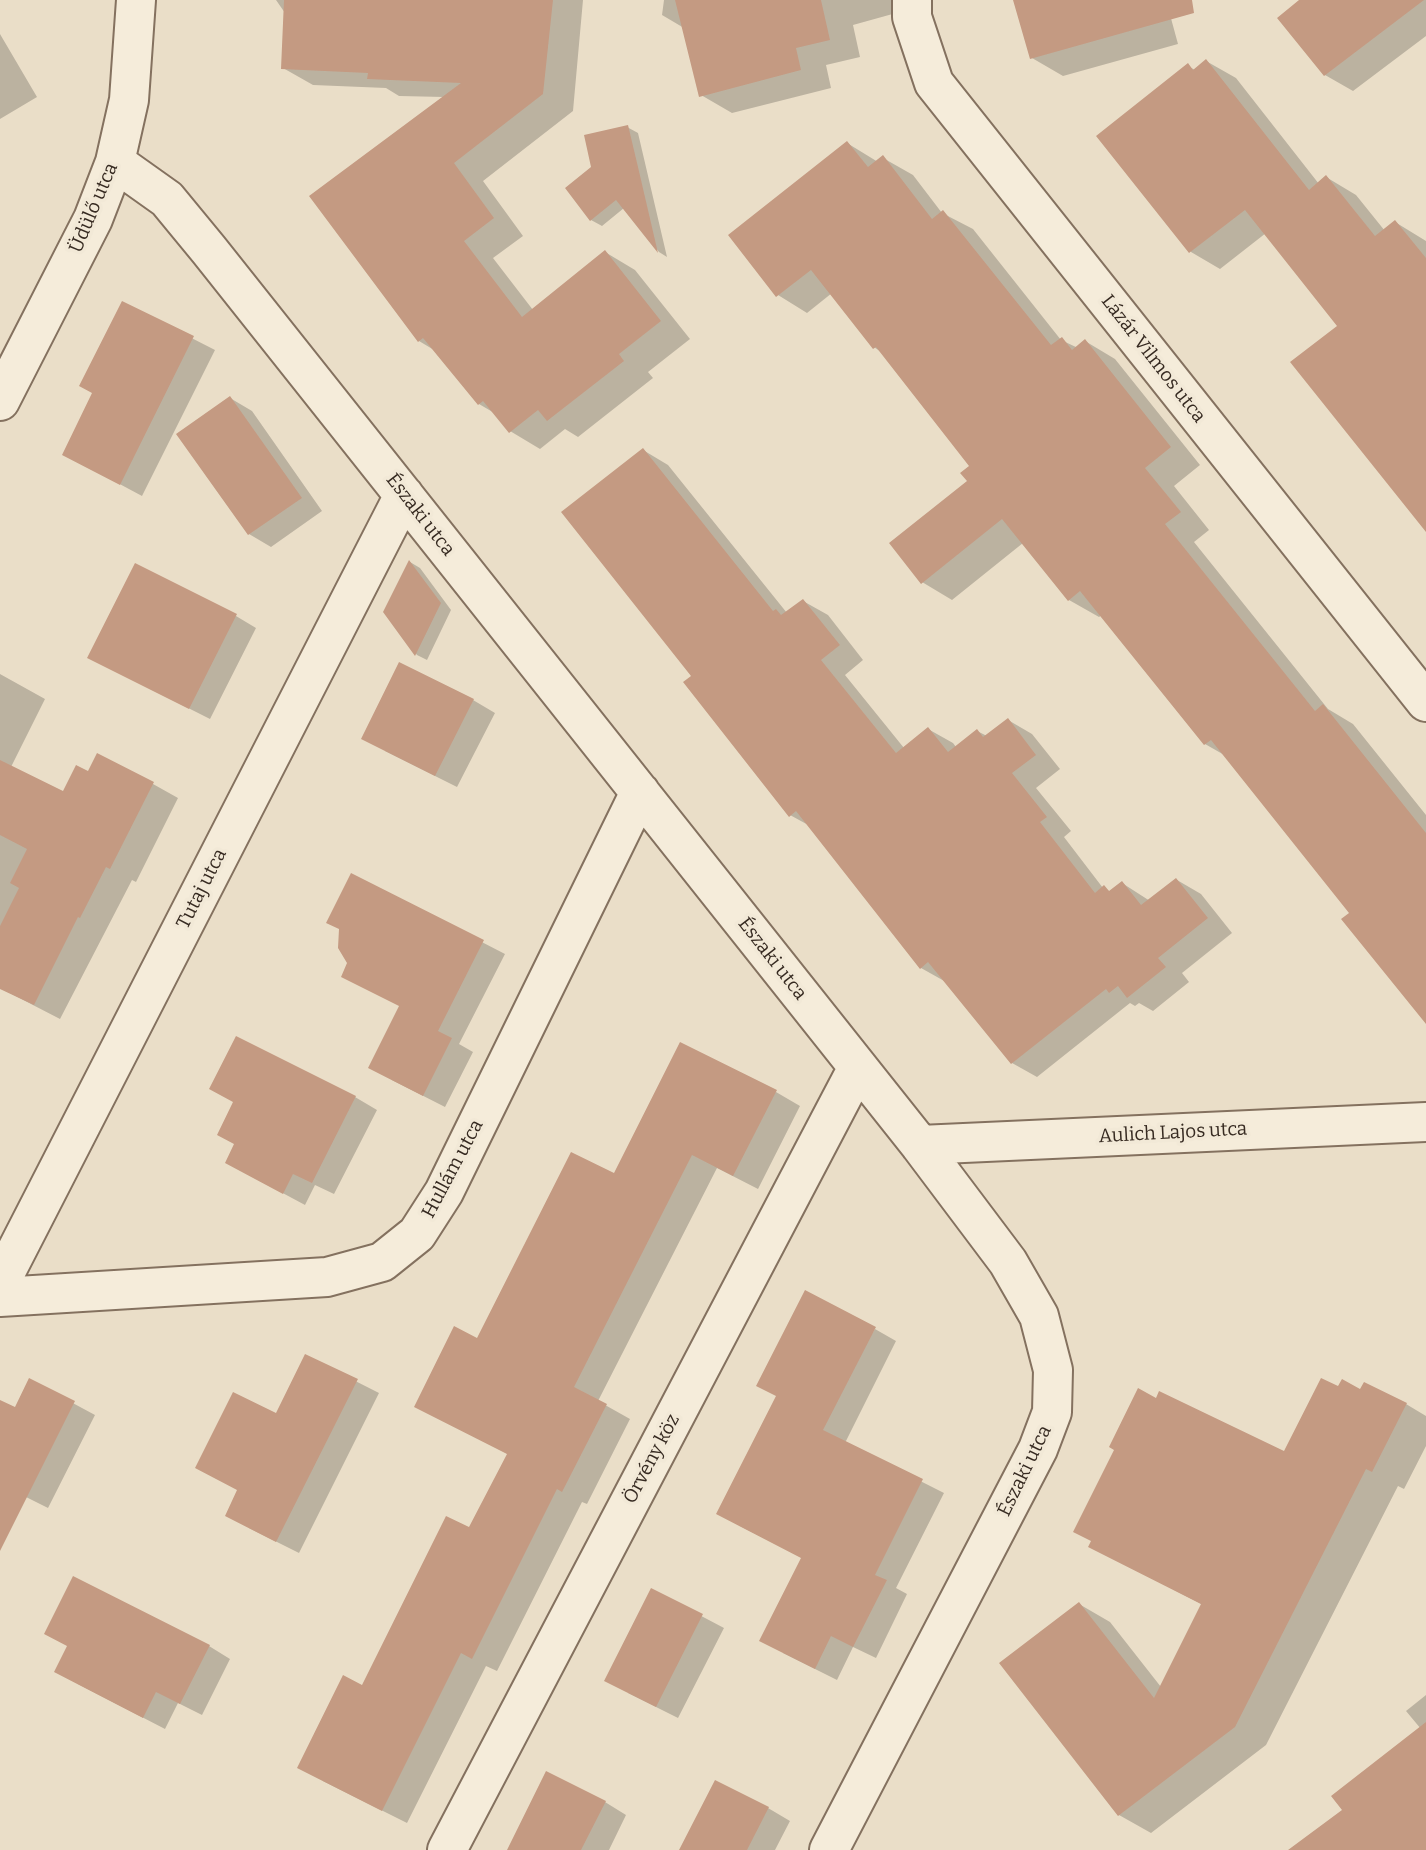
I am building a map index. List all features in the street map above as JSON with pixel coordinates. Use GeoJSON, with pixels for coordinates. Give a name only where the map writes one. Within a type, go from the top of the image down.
{"type":"FeatureCollection","features":[{"type":"Feature","properties":{"kind":"street","name":"Üdülő utca"},"geometry":{"type":"LineString","coordinates":[[0,401],[93,219],[115,162],[129,100],[136,0]]}},
{"type":"Feature","properties":{"kind":"street","name":"Lázár Vilmos utca"},"geometry":{"type":"LineString","coordinates":[[912,0],[912,17],[934,83],[1426,702]]}},
{"type":"Feature","properties":{"kind":"street","name":"Északi utca"},"geometry":{"type":"LineString","coordinates":[[115,162],[167,199],[920,1145],[1008,1262],[1039,1316],[1053,1370],[1052,1412],[1038,1449],[829,1850]]}},
{"type":"Feature","properties":{"kind":"street","name":"Tutaj utca"},"geometry":{"type":"LineString","coordinates":[[0,1283],[404,495]]}},
{"type":"Feature","properties":{"kind":"street","name":"Hullám utca"},"geometry":{"type":"LineString","coordinates":[[0,1297],[327,1277],[382,1262],[417,1234],[444,1192],[640,792]]}},
{"type":"Feature","properties":{"kind":"street","name":"Örvény köz"},"geometry":{"type":"LineString","coordinates":[[447,1850],[858,1067]]}},
{"type":"Feature","properties":{"kind":"street","name":"Aulich Lajos utca"},"geometry":{"type":"LineString","coordinates":[[920,1145],[1426,1122]]}},
{"type":"Feature","properties":{"kind":"building"},"geometry":{"type":"Polygon","coordinates":[[[284,0],[553,0],[543,94],[454,163],[494,218],[464,241],[522,317],[605,250],[661,321],[619,354],[624,361],[547,421],[538,410],[509,433],[483,401],[478,405],[423,338],[418,342],[309,196],[461,83],[367,79],[368,73],[281,69],[284,0]]]}},
{"type":"Feature","properties":{"kind":"building"},"geometry":{"type":"Polygon","coordinates":[[[675,0],[821,0],[830,40],[796,48],[801,70],[699,97],[675,0]]]}},
{"type":"Feature","properties":{"kind":"building"},"geometry":{"type":"Polygon","coordinates":[[[1013,0],[1192,0],[1194,13],[1030,59],[1013,0]]]}},
{"type":"Feature","properties":{"kind":"building"},"geometry":{"type":"Polygon","coordinates":[[[1299,0],[1424,0],[1324,76],[1277,18],[1299,0]]]}},
{"type":"Feature","properties":{"kind":"building"},"geometry":{"type":"Polygon","coordinates":[[[1206,59],[1309,190],[1326,175],[1375,236],[1395,220],[1426,258],[1426,532],[1290,362],[1337,326],[1245,210],[1189,253],[1096,136],[1188,63],[1193,70],[1206,59]]]}},
{"type":"Feature","properties":{"kind":"building"},"geometry":{"type":"Polygon","coordinates":[[[628,125],[658,253],[616,200],[590,221],[565,188],[591,167],[584,135],[628,125]]]}},
{"type":"Feature","properties":{"kind":"building"},"geometry":{"type":"Polygon","coordinates":[[[847,141],[868,167],[883,155],[932,219],[943,210],[1051,345],[1062,337],[1072,350],[1085,339],[1171,447],[1145,468],[1181,512],[1165,524],[1315,711],[1323,704],[1426,833],[1426,1024],[1341,919],[1349,913],[1211,740],[1204,745],[1080,591],[1068,601],[1002,519],[921,584],[889,543],[967,481],[960,473],[969,466],[876,347],[873,349],[811,270],[776,297],[728,235],[847,141]]]}},
{"type":"Feature","properties":{"kind":"building"},"geometry":{"type":"Polygon","coordinates":[[[122,301],[194,336],[120,485],[62,455],[92,393],[79,386],[122,301]]]}},
{"type":"Feature","properties":{"kind":"building"},"geometry":{"type":"Polygon","coordinates":[[[230,396],[302,498],[248,535],[176,434],[230,396]]]}},
{"type":"Feature","properties":{"kind":"building"},"geometry":{"type":"Polygon","coordinates":[[[643,448],[773,611],[776,609],[781,615],[803,599],[840,645],[821,660],[896,753],[928,727],[948,752],[977,729],[983,737],[1008,718],[1036,755],[1012,773],[1047,817],[1040,822],[1095,893],[1104,885],[1109,891],[1122,881],[1141,905],[1176,878],[1208,918],[1158,958],[1166,967],[1127,998],[1118,986],[1109,993],[1106,989],[1011,1064],[928,962],[920,969],[796,811],[789,817],[683,682],[691,676],[561,512],[643,448]]]}},
{"type":"Feature","properties":{"kind":"building"},"geometry":{"type":"Polygon","coordinates":[[[409,560],[441,603],[415,656],[383,612],[409,560]]]}},
{"type":"Feature","properties":{"kind":"building"},"geometry":{"type":"Polygon","coordinates":[[[135,563],[237,614],[189,709],[87,658],[135,563]]]}},
{"type":"Feature","properties":{"kind":"building"},"geometry":{"type":"Polygon","coordinates":[[[399,662],[474,699],[435,776],[361,739],[399,662]]]}},
{"type":"Feature","properties":{"kind":"building"},"geometry":{"type":"Polygon","coordinates":[[[97,753],[154,782],[110,869],[106,867],[80,918],[78,917],[34,1005],[0,989],[0,926],[19,888],[10,883],[27,849],[0,835],[0,760],[63,791],[76,765],[88,771],[97,753]]]}},
{"type":"Feature","properties":{"kind":"building"},"geometry":{"type":"Polygon","coordinates":[[[351,873],[484,940],[438,1031],[452,1038],[423,1096],[368,1068],[399,1006],[341,977],[347,963],[338,948],[339,929],[326,923],[351,873]]]}},
{"type":"Feature","properties":{"kind":"building"},"geometry":{"type":"Polygon","coordinates":[[[236,1036],[356,1096],[312,1183],[293,1174],[283,1194],[225,1163],[234,1144],[217,1135],[233,1102],[209,1089],[236,1036]]]}},
{"type":"Feature","properties":{"kind":"building"},"geometry":{"type":"Polygon","coordinates":[[[680,1042],[777,1090],[733,1176],[692,1155],[574,1387],[607,1404],[562,1492],[557,1489],[472,1659],[461,1653],[382,1811],[297,1768],[343,1675],[362,1685],[446,1516],[469,1527],[507,1454],[414,1407],[454,1326],[477,1338],[571,1152],[614,1173],[680,1042]]]}},
{"type":"Feature","properties":{"kind":"building"},"geometry":{"type":"Polygon","coordinates":[[[805,1290],[876,1327],[823,1430],[923,1479],[875,1575],[887,1580],[853,1647],[831,1636],[815,1669],[759,1641],[801,1558],[716,1514],[776,1396],[756,1386],[805,1290]]]}},
{"type":"Feature","properties":{"kind":"building"},"geometry":{"type":"Polygon","coordinates":[[[305,1354],[358,1379],[276,1542],[225,1516],[237,1490],[195,1468],[233,1392],[276,1413],[305,1354]]]}},
{"type":"Feature","properties":{"kind":"building"},"geometry":{"type":"Polygon","coordinates":[[[29,1378],[75,1401],[0,1551],[0,1400],[15,1407],[29,1378]]]}},
{"type":"Feature","properties":{"kind":"building"},"geometry":{"type":"Polygon","coordinates":[[[1321,1378],[1338,1386],[1342,1379],[1360,1389],[1364,1382],[1407,1403],[1372,1472],[1366,1469],[1235,1727],[1118,1816],[999,1663],[1079,1602],[1154,1698],[1201,1604],[1088,1547],[1091,1541],[1073,1532],[1114,1450],[1109,1447],[1138,1388],[1156,1398],[1159,1391],[1284,1451],[1321,1378]]]}},
{"type":"Feature","properties":{"kind":"building"},"geometry":{"type":"Polygon","coordinates":[[[73,1576],[210,1645],[180,1704],[156,1692],[143,1718],[54,1672],[67,1646],[44,1634],[73,1576]]]}},
{"type":"Feature","properties":{"kind":"building"},"geometry":{"type":"Polygon","coordinates":[[[651,1588],[703,1614],[656,1707],[604,1681],[651,1588]]]}},
{"type":"Feature","properties":{"kind":"building"},"geometry":{"type":"Polygon","coordinates":[[[1426,1722],[1426,1850],[1288,1850],[1342,1810],[1331,1796],[1426,1722]]]}},
{"type":"Feature","properties":{"kind":"building"},"geometry":{"type":"Polygon","coordinates":[[[546,1771],[606,1801],[581,1850],[507,1850],[546,1771]]]}},
{"type":"Feature","properties":{"kind":"building"},"geometry":{"type":"Polygon","coordinates":[[[715,1780],[769,1807],[747,1850],[679,1850],[715,1780]]]}}]}
